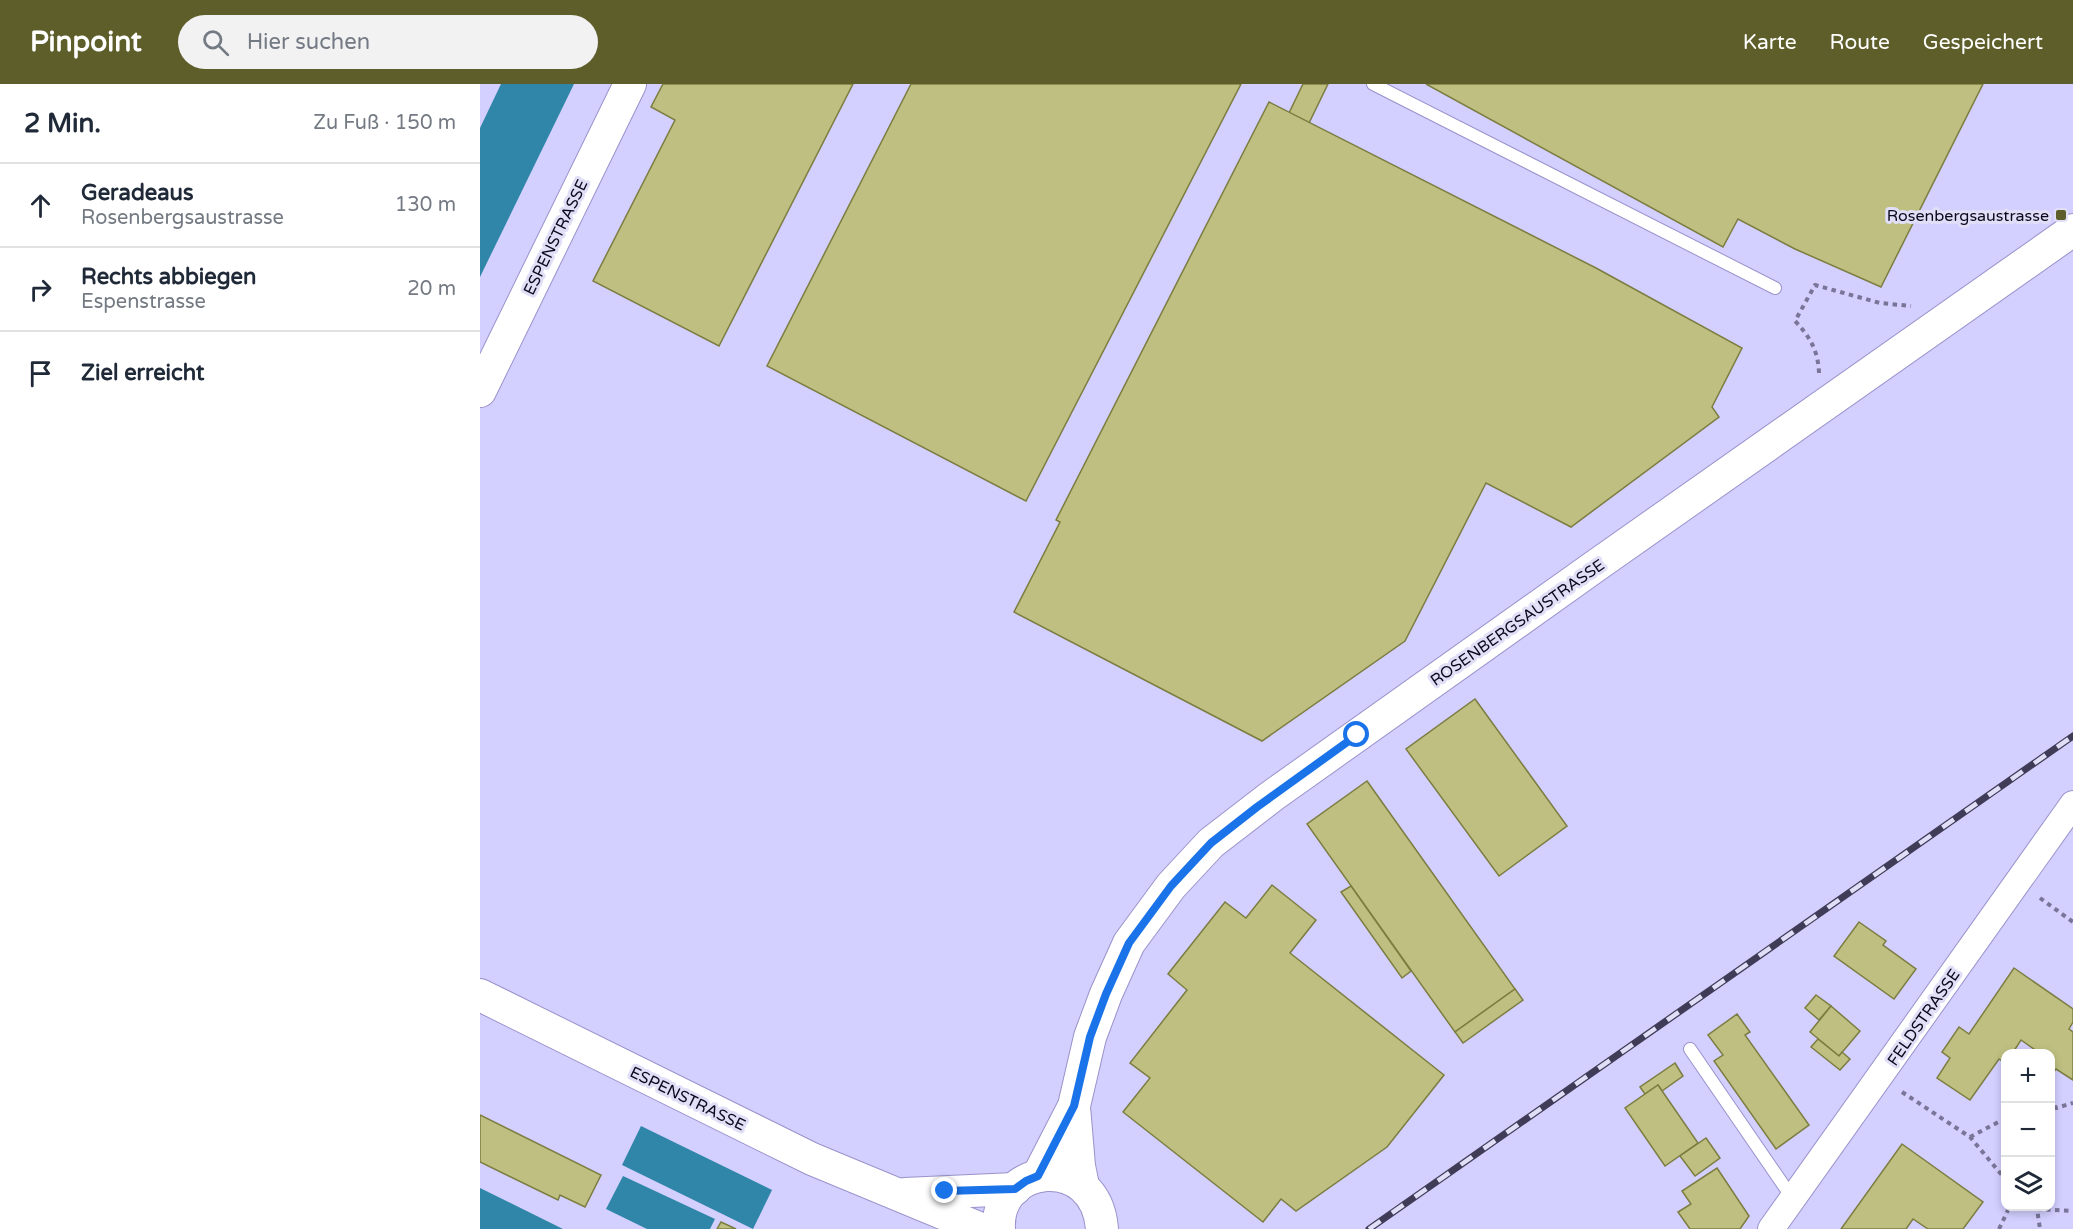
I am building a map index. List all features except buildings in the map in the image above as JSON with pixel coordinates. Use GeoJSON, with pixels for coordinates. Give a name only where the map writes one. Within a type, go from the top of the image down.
{"type":"FeatureCollection","features":[{"type":"Feature","properties":{"kind":"street","name":"ESPENSTRASSE"},"geometry":{"type":"LineString","coordinates":[[480,391],[630,84]]}},
{"type":"Feature","properties":{"kind":"street","name":"ROSENBERGSAUSTRASSE"},"geometry":{"type":"LineString","coordinates":[[1083,1186],[1074,1106],[1090,1037],[1106,994],[1129,943],[1171,886],[1211,843],[1282,789],[1585,573],[2073,230]]}},
{"type":"Feature","properties":{"kind":"street","name":"FELDSTRASSE"},"geometry":{"type":"LineString","coordinates":[[1771,1229],[2073,804]]}},
{"type":"Feature","properties":{"kind":"street","name":"ESPENSTRASSE"},"geometry":{"type":"LineString","coordinates":[[480,995],[812,1159],[981,1229]]}},
{"type":"Feature","properties":{"kind":"street","name":"ROSENBERGSAUSTRASSE"},"geometry":{"type":"LineString","coordinates":[[999,1229],[1001,1211],[1006,1199],[1026,1182],[1074,1106]]}},
{"type":"Feature","properties":{"kind":"street","name":"ESPENSTRASSE"},"geometry":{"type":"LineString","coordinates":[[898,1194],[1026,1182],[1054,1174],[1070,1178],[1083,1186]]}},
{"type":"Feature","properties":{"kind":"street"},"geometry":{"type":"LineString","coordinates":[[1083,1186],[1095,1198],[1101,1214],[1102,1229]]}},
{"type":"Feature","properties":{"kind":"lane"},"geometry":{"type":"LineString","coordinates":[[1373,84],[1775,288]]}},
{"type":"Feature","properties":{"kind":"lane"},"geometry":{"type":"LineString","coordinates":[[1690,1049],[1793,1199]]}},
{"type":"Feature","properties":{"kind":"path"},"geometry":{"type":"LineString","coordinates":[[1795,321],[1815,285],[1880,303],[1913,307]]}},
{"type":"Feature","properties":{"kind":"path"},"geometry":{"type":"LineString","coordinates":[[2038,897],[2073,922]]}},
{"type":"Feature","properties":{"kind":"path"},"geometry":{"type":"LineString","coordinates":[[1901,1091],[1970,1137],[2001,1174]]}},
{"type":"Feature","properties":{"kind":"path"},"geometry":{"type":"LineString","coordinates":[[2053,1103],[2056,1108],[2073,1103]]}},
{"type":"Feature","properties":{"kind":"path"},"geometry":{"type":"LineString","coordinates":[[1970,1137],[2001,1122]]}},
{"type":"Feature","properties":{"kind":"path"},"geometry":{"type":"LineString","coordinates":[[2055,1210],[2072,1212]]}},
{"type":"Feature","properties":{"kind":"path"},"geometry":{"type":"LineString","coordinates":[[1999,1229],[2008,1211]]}},
{"type":"Feature","properties":{"kind":"path"},"geometry":{"type":"LineString","coordinates":[[2037,1211],[2040,1229]]}},
{"type":"Feature","properties":{"kind":"water"},"geometry":{"type":"Polygon","coordinates":[[[501,84],[574,84],[480,277],[480,128],[501,84]]]}},
{"type":"Feature","properties":{"kind":"water"},"geometry":{"type":"Polygon","coordinates":[[[641,1126],[772,1190],[753,1229],[622,1165],[641,1126]]]}},
{"type":"Feature","properties":{"kind":"water"},"geometry":{"type":"Polygon","coordinates":[[[623,1176],[715,1219],[710,1229],[647,1229],[606,1209],[623,1176]]]}},
{"type":"Feature","properties":{"kind":"water"},"geometry":{"type":"Polygon","coordinates":[[[480,1188],[563,1229],[480,1229],[480,1188]]]}},
{"type":"Feature","properties":{"kind":"railway"},"geometry":{"type":"LineString","coordinates":[[1369,1229],[2073,736]]}},
{"type":"Feature","properties":{"kind":"place","name":"Rosenbergsaustrasse"},"geometry":{"type":"Point","coordinates":[2061,215]}},
{"type":"Feature","properties":{"kind":"route"},"geometry":{"type":"LineString","coordinates":[[945,1191],[1015,1189],[1038,1176],[1074,1106],[1090,1037],[1129,943],[1171,886],[1211,843],[1357,735]]}}]}
